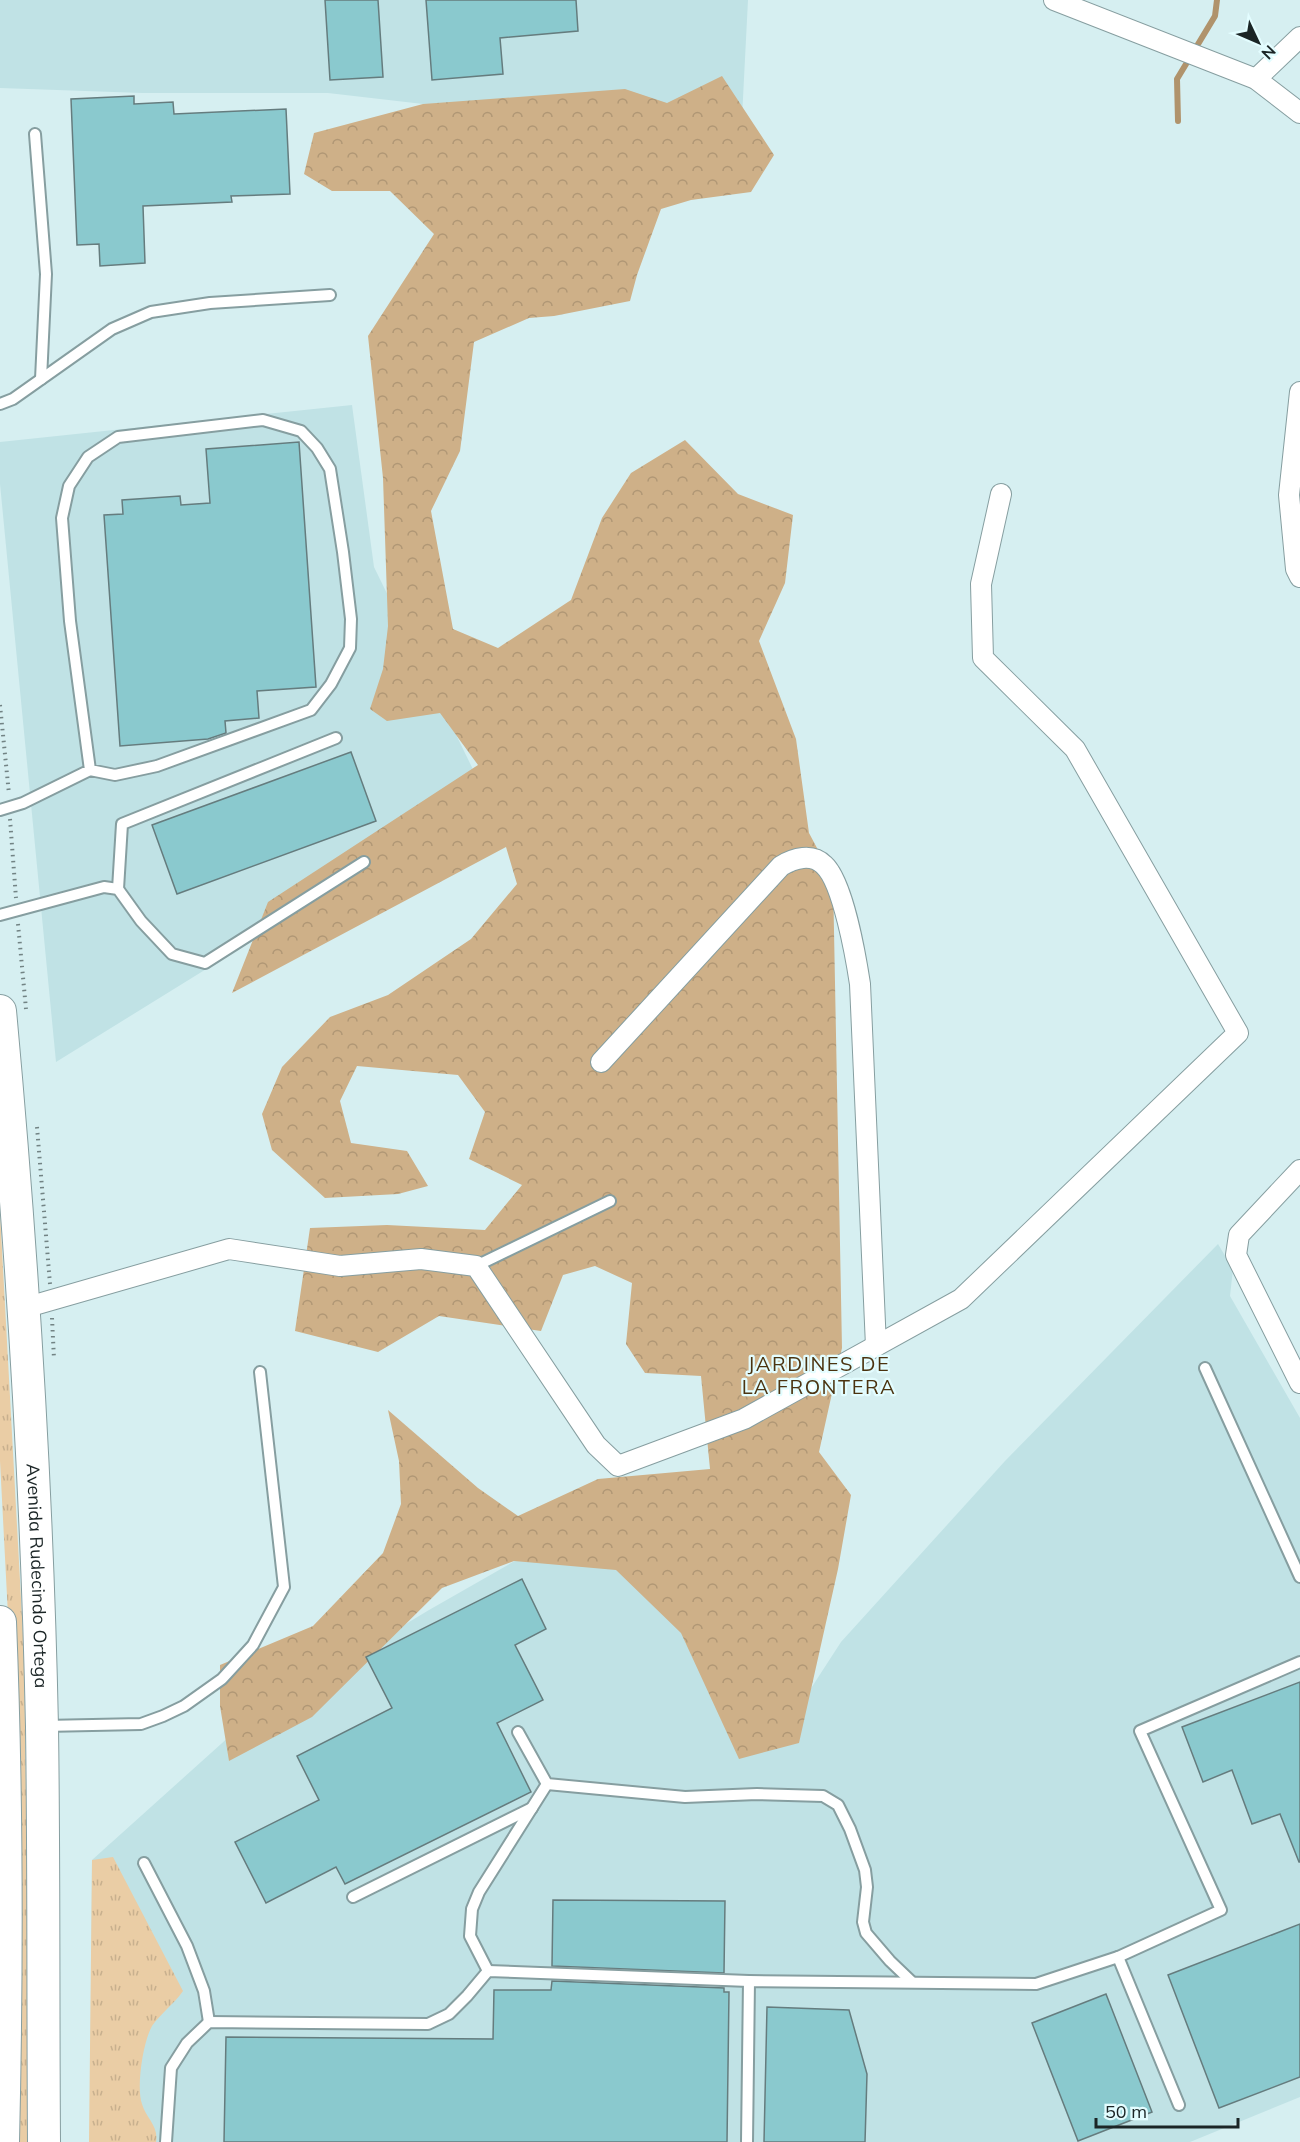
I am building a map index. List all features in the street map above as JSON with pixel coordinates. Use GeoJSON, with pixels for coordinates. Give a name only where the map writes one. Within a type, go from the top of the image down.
{"type":"FeatureCollection","features":[{"type":"Feature","properties":{"kind":"main road","name":"Avenida Rudecindo Ortega"},"geometry":{"type":"LineString","coordinates":[[0,1011],[24,1308],[31,1426],[42,1726],[44,2142]]}},
{"type":"Feature","properties":{"kind":"main road","name":"Avenida Rudecindo Ortega"},"geometry":{"type":"LineString","coordinates":[[0,1622],[5,1741],[6,2019],[3,2142]]}},
{"type":"Feature","properties":{"kind":"street"},"geometry":{"type":"LineString","coordinates":[[1054,0],[1256,79],[1300,113]]}},
{"type":"Feature","properties":{"kind":"street"},"geometry":{"type":"LineString","coordinates":[[1256,79],[1300,37]]}},
{"type":"Feature","properties":{"kind":"street"},"geometry":{"type":"LineString","coordinates":[[1300,392],[1289,495],[1296,569],[1300,577]]}},
{"type":"Feature","properties":{"kind":"street"},"geometry":{"type":"LineString","coordinates":[[24,1308],[229,1249],[340,1266],[421,1259],[476,1266],[596,1445],[618,1466],[744,1419],[961,1299],[1238,1033],[1075,748],[982,657],[981,584],[1001,494]]}},
{"type":"Feature","properties":{"kind":"street"},"geometry":{"type":"LineString","coordinates":[[602,1062],[782,866],[789,861],[806,858],[820,862],[826,867],[836,888],[849,927],[860,984],[876,1346]]}},
{"type":"Feature","properties":{"kind":"street"},"geometry":{"type":"LineString","coordinates":[[1300,1170],[1239,1235],[1236,1255],[1300,1383]]}},
{"type":"Feature","properties":{"kind":"lane"},"geometry":{"type":"LineString","coordinates":[[35,134],[46,274],[41,379]]}},
{"type":"Feature","properties":{"kind":"lane"},"geometry":{"type":"LineString","coordinates":[[0,404],[13,399],[112,329],[151,312],[210,303],[330,295]]}},
{"type":"Feature","properties":{"kind":"lane"},"geometry":{"type":"LineString","coordinates":[[0,810],[23,803],[90,770],[115,775],[168,762],[311,710],[331,684],[350,648],[351,619],[330,469],[317,448],[301,431],[263,420],[118,437],[88,457],[69,486],[62,518],[70,621],[90,770]]}},
{"type":"Feature","properties":{"kind":"lane"},"geometry":{"type":"LineString","coordinates":[[336,738],[122,824],[118,889],[141,921],[172,954],[206,963],[364,862]]}},
{"type":"Feature","properties":{"kind":"lane"},"geometry":{"type":"LineString","coordinates":[[0,915],[104,887],[118,889]]}},
{"type":"Feature","properties":{"kind":"lane"},"geometry":{"type":"LineString","coordinates":[[476,1266],[610,1201]]}},
{"type":"Feature","properties":{"kind":"lane"},"geometry":{"type":"LineString","coordinates":[[1204,1368],[1300,1577]]}},
{"type":"Feature","properties":{"kind":"lane"},"geometry":{"type":"LineString","coordinates":[[42,1726],[141,1724],[163,1716],[184,1706],[222,1679],[253,1645],[284,1587],[260,1372]]}},
{"type":"Feature","properties":{"kind":"lane"},"geometry":{"type":"LineString","coordinates":[[488,1971],[749,1981],[1036,1984],[1118,1957],[1221,1910],[1140,1731],[1300,1662]]}},
{"type":"Feature","properties":{"kind":"lane"},"geometry":{"type":"LineString","coordinates":[[518,1732],[547,1784]]}},
{"type":"Feature","properties":{"kind":"lane"},"geometry":{"type":"LineString","coordinates":[[547,1784],[685,1797],[757,1794],[823,1796],[838,1805],[850,1829],[865,1870],[867,1887],[863,1922],[866,1933],[912,1982]]}},
{"type":"Feature","properties":{"kind":"lane"},"geometry":{"type":"LineString","coordinates":[[488,1971],[470,1936],[472,1909],[479,1892],[547,1784]]}},
{"type":"Feature","properties":{"kind":"lane"},"geometry":{"type":"LineString","coordinates":[[353,1897],[532,1808]]}},
{"type":"Feature","properties":{"kind":"lane"},"geometry":{"type":"LineString","coordinates":[[144,1863],[187,1946],[204,1991],[209,2022]]}},
{"type":"Feature","properties":{"kind":"lane"},"geometry":{"type":"LineString","coordinates":[[1118,1957],[1179,2105]]}},
{"type":"Feature","properties":{"kind":"lane"},"geometry":{"type":"LineString","coordinates":[[166,2142],[171,2068],[187,2043],[209,2022],[428,2025],[449,2014],[468,1996],[488,1971]]}},
{"type":"Feature","properties":{"kind":"lane"},"geometry":{"type":"LineString","coordinates":[[747,2142],[749,1981]]}},
{"type":"Feature","properties":{"kind":"shaded area"},"geometry":{"type":"Polygon","coordinates":[[[0,0],[748,0],[740,157],[423,104],[328,93],[142,93],[0,88],[0,0]]]}},
{"type":"Feature","properties":{"kind":"shaded area"},"geometry":{"type":"Polygon","coordinates":[[[352,405],[374,567],[486,796],[56,1062],[0,484],[0,442],[352,405]]]}},
{"type":"Feature","properties":{"kind":"shaded area"},"geometry":{"type":"Polygon","coordinates":[[[1218,1244],[1233,1269],[1230,1296],[1300,1418],[1300,2097],[1190,2142],[90,2142],[92,1860],[251,1717],[429,1610],[548,1542],[608,1501],[806,1696],[841,1642],[1005,1461],[1218,1244]]]}},
{"type":"Feature","properties":{"kind":"green space"},"geometry":{"type":"Polygon","coordinates":[[[722,76],[774,155],[751,192],[691,200],[661,209],[630,301],[554,316],[529,318],[474,342],[460,451],[431,511],[453,629],[498,648],[571,600],[602,518],[631,473],[685,440],[738,494],[793,515],[785,583],[759,641],[796,739],[809,833],[833,878],[842,1348],[819,1452],[851,1495],[838,1569],[799,1743],[739,1759],[681,1633],[616,1570],[514,1561],[442,1588],[312,1717],[229,1761],[220,1706],[220,1665],[313,1626],[383,1553],[401,1504],[399,1461],[388,1410],[478,1488],[518,1516],[598,1479],[710,1469],[701,1376],[645,1373],[626,1344],[632,1283],[595,1266],[563,1275],[541,1331],[439,1316],[378,1352],[295,1331],[310,1228],[387,1225],[485,1230],[522,1185],[469,1159],[485,1112],[458,1075],[357,1066],[340,1101],[351,1143],[407,1151],[428,1186],[398,1194],[325,1198],[272,1150],[262,1114],[282,1067],[330,1017],[388,995],[471,939],[517,884],[506,847],[232,993],[268,902],[478,765],[440,713],[387,721],[370,709],[383,669],[388,626],[383,478],[368,336],[434,234],[390,191],[332,191],[304,174],[314,133],[423,104],[625,89],[667,103],[722,76]]]}},
{"type":"Feature","properties":{"kind":"green space"},"geometry":{"type":"Polygon","coordinates":[[[0,1213],[24,1654],[28,1939],[27,2142],[10,2142],[10,1654],[0,1461],[0,1213]]]}},
{"type":"Feature","properties":{"kind":"green space"},"geometry":{"type":"Polygon","coordinates":[[[113,1857],[183,1991],[152,2026],[143,2053],[140,2096],[156,2131],[156,2142],[89,2142],[92,1860],[113,1857]]]}},
{"type":"Feature","properties":{"kind":"building"},"geometry":{"type":"Polygon","coordinates":[[[325,0],[378,0],[383,77],[330,80],[325,0]]]}},
{"type":"Feature","properties":{"kind":"building"},"geometry":{"type":"Polygon","coordinates":[[[426,0],[576,0],[578,31],[500,38],[503,74],[432,80],[426,0]]]}},
{"type":"Feature","properties":{"kind":"building"},"geometry":{"type":"Polygon","coordinates":[[[134,96],[134,104],[173,102],[174,114],[286,109],[290,194],[231,196],[232,202],[143,206],[145,263],[100,266],[99,244],[77,245],[71,99],[134,96]]]}},
{"type":"Feature","properties":{"kind":"building"},"geometry":{"type":"Polygon","coordinates":[[[299,442],[316,687],[257,691],[259,718],[225,721],[226,733],[208,739],[120,746],[104,515],[123,514],[122,500],[180,496],[181,505],[210,503],[206,449],[299,442]]]}},
{"type":"Feature","properties":{"kind":"building"},"geometry":{"type":"Polygon","coordinates":[[[351,752],[376,821],[177,894],[152,825],[351,752]]]}},
{"type":"Feature","properties":{"kind":"building"},"geometry":{"type":"Polygon","coordinates":[[[522,1579],[546,1629],[515,1645],[543,1700],[497,1723],[531,1792],[345,1884],[336,1867],[266,1903],[235,1842],[319,1800],[297,1756],[392,1708],[366,1657],[522,1579]]]}},
{"type":"Feature","properties":{"kind":"building"},"geometry":{"type":"Polygon","coordinates":[[[1300,1682],[1299,1862],[1280,1814],[1252,1824],[1232,1770],[1203,1782],[1182,1727],[1300,1682]]]}},
{"type":"Feature","properties":{"kind":"building"},"geometry":{"type":"Polygon","coordinates":[[[553,1900],[725,1901],[724,1973],[552,1966],[553,1900]]]}},
{"type":"Feature","properties":{"kind":"building"},"geometry":{"type":"Polygon","coordinates":[[[1300,1924],[1300,2077],[1219,2108],[1168,1975],[1300,1924]]]}},
{"type":"Feature","properties":{"kind":"building"},"geometry":{"type":"Polygon","coordinates":[[[552,1981],[724,1988],[724,1992],[729,1992],[727,2142],[224,2142],[226,2037],[493,2039],[494,1990],[551,1990],[552,1981]]]}},
{"type":"Feature","properties":{"kind":"building"},"geometry":{"type":"Polygon","coordinates":[[[1106,1994],[1152,2112],[1078,2141],[1032,2023],[1106,1994]]]}},
{"type":"Feature","properties":{"kind":"building"},"geometry":{"type":"Polygon","coordinates":[[[767,2007],[849,2010],[867,2074],[865,2142],[764,2142],[767,2007]]]}},
{"type":"Feature","properties":{"kind":"waterway"},"geometry":{"type":"LineString","coordinates":[[1178,121],[1177,79],[1215,16],[1217,0]]}},
{"type":"Feature","properties":{"kind":"district","name":"JARDINES DE LA FRONTERA"},"geometry":{"type":"Point","coordinates":[819,1376]}}]}
